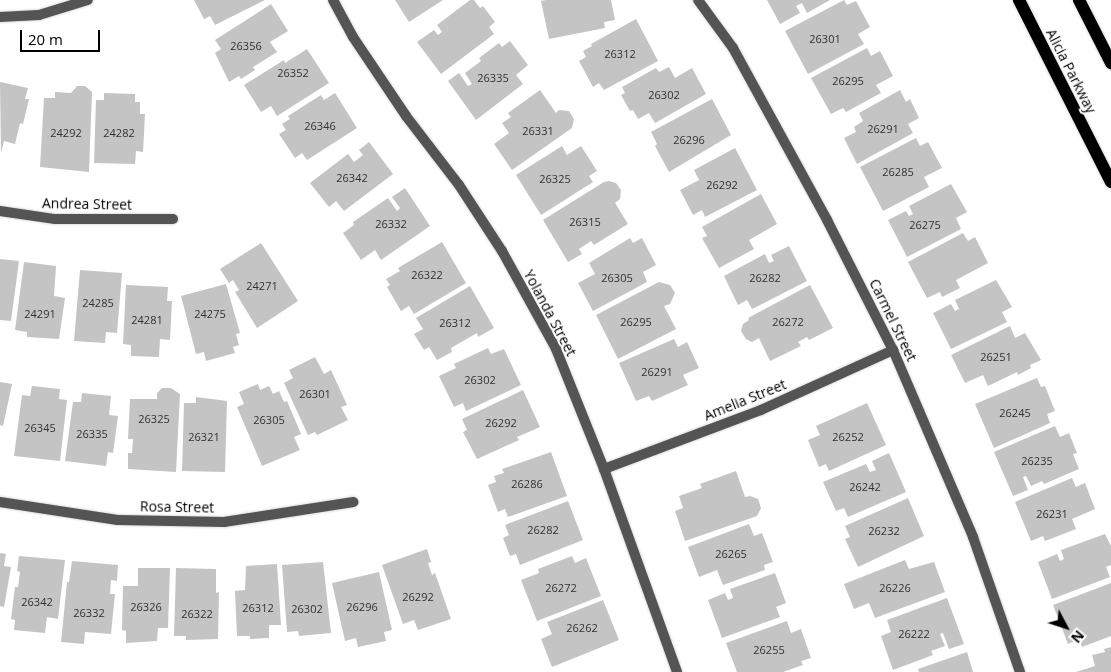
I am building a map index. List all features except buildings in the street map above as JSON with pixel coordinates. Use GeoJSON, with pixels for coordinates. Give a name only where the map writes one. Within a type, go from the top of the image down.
{"type":"FeatureCollection","features":[{"type":"Feature","properties":{"kind":"main road","name":"Alicia Parkway"},"geometry":{"type":"LineString","coordinates":[[1018,0],[1111,182]]}},
{"type":"Feature","properties":{"kind":"main road"},"geometry":{"type":"LineString","coordinates":[[1078,0],[1111,63]]}},
{"type":"Feature","properties":{"kind":"street"},"geometry":{"type":"LineString","coordinates":[[0,17],[39,15],[88,0]]}},
{"type":"Feature","properties":{"kind":"street","name":"Yolanda Street"},"geometry":{"type":"LineString","coordinates":[[333,0],[353,37],[406,116],[459,185],[502,251],[556,350],[604,469],[677,672]]}},
{"type":"Feature","properties":{"kind":"street","name":"Carmel Street"},"geometry":{"type":"LineString","coordinates":[[698,0],[733,48],[828,220],[893,350],[973,538],[1020,672]]}},
{"type":"Feature","properties":{"kind":"street","name":"Andrea Street"},"geometry":{"type":"LineString","coordinates":[[0,212],[55,219],[173,219]]}},
{"type":"Feature","properties":{"kind":"street","name":"Amelia Street"},"geometry":{"type":"LineString","coordinates":[[604,469],[761,410],[893,350]]}},
{"type":"Feature","properties":{"kind":"street","name":"Rosa Street"},"geometry":{"type":"LineString","coordinates":[[0,502],[118,520],[224,522],[353,502]]}}]}
